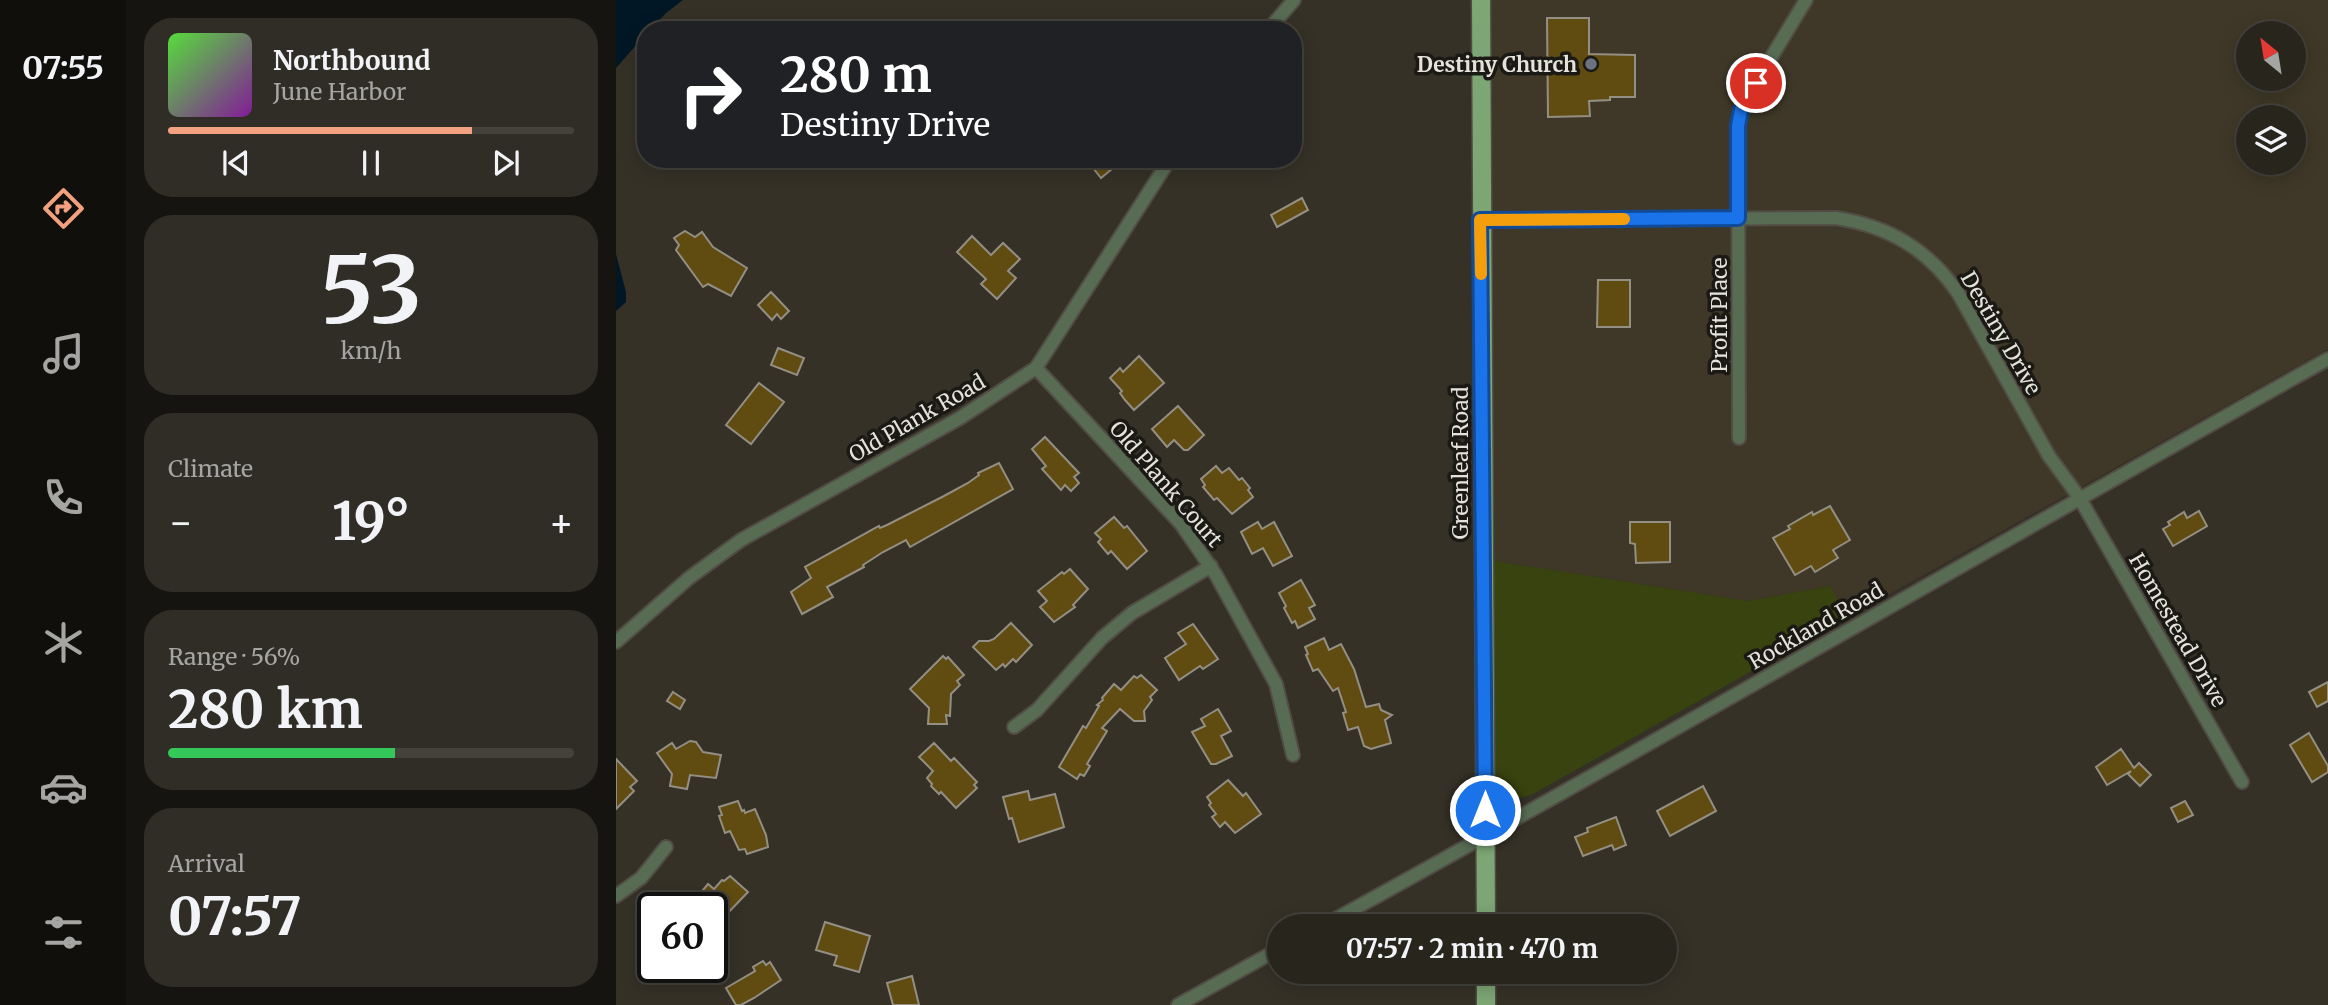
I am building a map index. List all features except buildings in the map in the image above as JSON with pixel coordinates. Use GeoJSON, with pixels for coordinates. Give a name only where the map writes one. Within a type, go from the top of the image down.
{"type":"FeatureCollection","features":[{"type":"Feature","properties":{"kind":"main road","name":"Greenleaf Road"},"geometry":{"type":"LineString","coordinates":[[1481,0],[1480,220],[1486,914]]}},
{"type":"Feature","properties":{"kind":"main road"},"geometry":{"type":"LineString","coordinates":[[1486,984],[1486,1005]]}},
{"type":"Feature","properties":{"kind":"street"},"geometry":{"type":"LineString","coordinates":[[1276,21],[1294,0]]}},
{"type":"Feature","properties":{"kind":"street","name":"Profit Place"},"geometry":{"type":"LineString","coordinates":[[1739,438],[1738,126],[1741,110],[1806,0]]}},
{"type":"Feature","properties":{"kind":"street","name":"Old Plank Road"},"geometry":{"type":"LineString","coordinates":[[616,642],[689,578],[741,540],[960,418],[1036,368],[1164,168]]}},
{"type":"Feature","properties":{"kind":"street","name":"Destiny Drive"},"geometry":{"type":"LineString","coordinates":[[1480,220],[1829,218],[1855,221],[1890,232],[1925,254],[1943,272],[1958,293],[2049,456],[2079,497]]}},
{"type":"Feature","properties":{"kind":"street","name":"Rockland Road"},"geometry":{"type":"LineString","coordinates":[[1345,914],[1485,837],[2079,497],[2328,359]]}},
{"type":"Feature","properties":{"kind":"street","name":"Old Plank Court"},"geometry":{"type":"LineString","coordinates":[[1036,368],[1181,524],[1211,566],[1276,684],[1293,755]]}},
{"type":"Feature","properties":{"kind":"street","name":"Homestead Drive"},"geometry":{"type":"LineString","coordinates":[[2079,497],[2242,782]]}},
{"type":"Feature","properties":{"kind":"street"},"geometry":{"type":"LineString","coordinates":[[1014,727],[1037,710],[1102,638],[1132,614],[1211,566]]}},
{"type":"Feature","properties":{"kind":"street"},"geometry":{"type":"LineString","coordinates":[[616,896],[641,878],[666,847]]}},
{"type":"Feature","properties":{"kind":"street"},"geometry":{"type":"LineString","coordinates":[[1178,1005],[1267,956]]}},
{"type":"Feature","properties":{"kind":"shaded area"},"geometry":{"type":"Polygon","coordinates":[[[1491,0],[2328,0],[2328,349],[1848,617],[1829,586],[1748,601],[1495,561],[1489,111],[1491,0]]]}},
{"type":"Feature","properties":{"kind":"green space"},"geometry":{"type":"Polygon","coordinates":[[[1495,561],[1748,601],[1830,586],[1848,617],[1531,795],[1510,798],[1500,787],[1493,769],[1490,660],[1495,561]]]}},
{"type":"Feature","properties":{"kind":"water"},"geometry":{"type":"Polygon","coordinates":[[[616,0],[683,0],[658,21],[637,21],[637,44],[616,68],[616,0]]]}},
{"type":"Feature","properties":{"kind":"water"},"geometry":{"type":"Polygon","coordinates":[[[616,254],[626,302],[616,311],[616,254]]]}},
{"type":"Feature","properties":{"kind":"slow traffic"},"geometry":{"type":"LineString","coordinates":[[1481,274],[1480,220],[1624,219]]}},
{"type":"Feature","properties":{"kind":"place","name":"Destiny Church"},"geometry":{"type":"Point","coordinates":[1591,64]}},
{"type":"Feature","properties":{"kind":"route"},"geometry":{"type":"LineString","coordinates":[[1485,810],[1480,220],[1738,218],[1738,126],[1741,110],[1756,83]]}}]}
